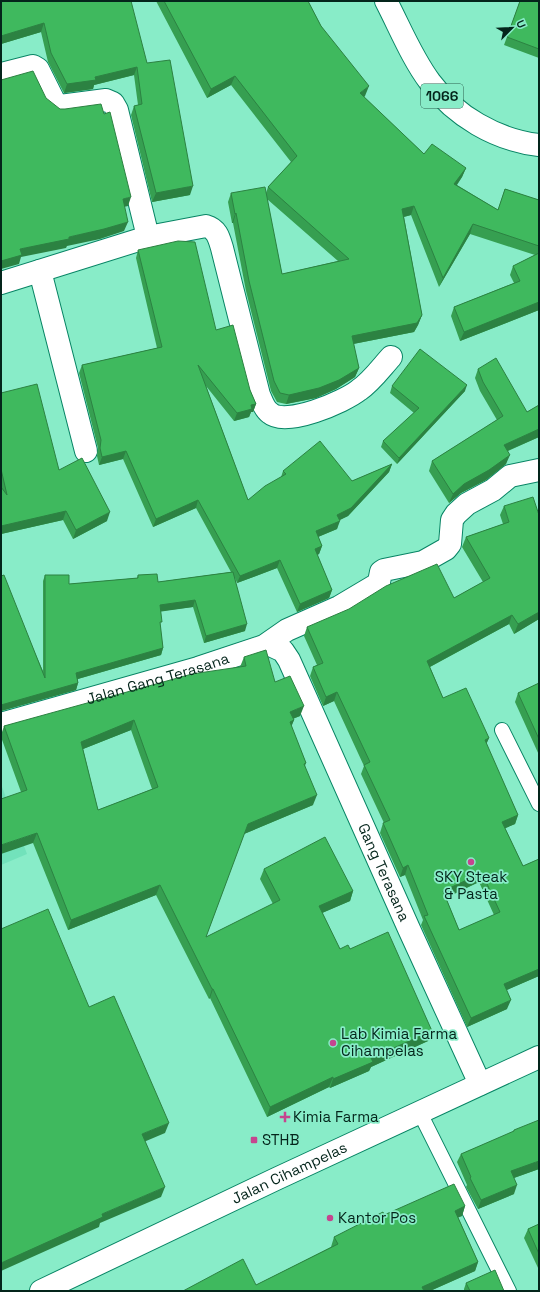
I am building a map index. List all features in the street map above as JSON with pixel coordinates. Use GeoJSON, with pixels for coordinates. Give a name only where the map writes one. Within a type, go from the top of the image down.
{"type":"FeatureCollection","features":[{"type":"Feature","properties":{"kind":"street","name":"1066"},"geometry":{"type":"LineString","coordinates":[[386,1],[419,66],[429,82],[452,107],[484,128],[499,135],[539,145]]}},
{"type":"Feature","properties":{"kind":"street"},"geometry":{"type":"LineString","coordinates":[[1,74],[33,66],[38,68],[54,101],[60,106],[106,100],[113,103],[148,237]]}},
{"type":"Feature","properties":{"kind":"street"},"geometry":{"type":"LineString","coordinates":[[1,283],[148,237],[206,226],[212,228],[219,237],[259,395],[270,414],[280,417],[310,413],[342,401],[359,390],[391,357]]}},
{"type":"Feature","properties":{"kind":"street"},"geometry":{"type":"LineString","coordinates":[[40,271],[86,452]]}},
{"type":"Feature","properties":{"kind":"street","name":"Jalan Gang Terasana"},"geometry":{"type":"LineString","coordinates":[[10,721],[198,668],[264,646],[287,630],[339,608],[376,585],[379,582],[381,572],[384,570],[423,562],[446,549],[450,544],[452,520],[467,504],[493,490],[510,476],[539,470]]}},
{"type":"Feature","properties":{"kind":"street","name":"Gang Terasana"},"geometry":{"type":"LineString","coordinates":[[268,644],[283,651],[289,660],[480,1084]]}},
{"type":"Feature","properties":{"kind":"street","name":"Jalan Cihampelas"},"geometry":{"type":"LineString","coordinates":[[40,1291],[420,1112],[539,1058]]}},
{"type":"Feature","properties":{"kind":"lane"},"geometry":{"type":"LineString","coordinates":[[502,730],[539,804]]}},
{"type":"Feature","properties":{"kind":"lane"},"geometry":{"type":"LineString","coordinates":[[420,1112],[509,1291]]}},
{"type":"Feature","properties":{"kind":"shaded area"},"geometry":{"type":"Polygon","coordinates":[[[1,784],[27,854],[1,865],[1,784]]]}},
{"type":"Feature","properties":{"kind":"building"},"geometry":{"type":"Polygon","coordinates":[[[1,1],[131,1],[147,63],[170,60],[193,186],[156,193],[134,106],[142,104],[137,67],[95,77],[96,80],[67,84],[51,53],[44,23],[1,36],[1,1]]]}},
{"type":"Feature","properties":{"kind":"building"},"geometry":{"type":"Polygon","coordinates":[[[164,1],[308,1],[321,26],[369,86],[360,93],[424,154],[432,144],[466,168],[454,184],[498,210],[505,189],[539,200],[539,246],[473,224],[443,278],[414,206],[402,209],[422,315],[417,323],[352,336],[359,368],[339,380],[319,388],[289,395],[280,393],[274,381],[249,281],[231,193],[265,187],[282,274],[349,259],[268,187],[297,156],[235,76],[211,89],[164,1]]]}},
{"type":"Feature","properties":{"kind":"building"},"geometry":{"type":"Polygon","coordinates":[[[520,1],[539,1],[539,49],[507,37],[520,1]]]}},
{"type":"Feature","properties":{"kind":"building"},"geometry":{"type":"Polygon","coordinates":[[[33,71],[46,98],[60,109],[101,104],[104,114],[110,112],[131,197],[123,199],[128,222],[69,237],[69,239],[20,249],[22,255],[1,261],[1,80],[33,71]]]}},
{"type":"Feature","properties":{"kind":"building"},"geometry":{"type":"Polygon","coordinates":[[[178,241],[195,242],[216,330],[233,325],[250,390],[256,404],[251,405],[252,409],[237,413],[198,365],[248,500],[265,486],[286,474],[283,471],[320,441],[352,481],[392,464],[351,508],[337,515],[340,521],[316,531],[322,546],[315,549],[332,590],[300,604],[280,560],[240,576],[198,500],[156,519],[126,451],[102,457],[100,448],[101,440],[82,365],[162,347],[138,250],[178,241]]]}},
{"type":"Feature","properties":{"kind":"building"},"geometry":{"type":"Polygon","coordinates":[[[539,253],[539,302],[464,332],[454,307],[520,281],[513,266],[539,253]]]}},
{"type":"Feature","properties":{"kind":"building"},"geometry":{"type":"Polygon","coordinates":[[[420,349],[467,385],[399,458],[383,441],[419,408],[392,386],[420,349]]]}},
{"type":"Feature","properties":{"kind":"building"},"geometry":{"type":"Polygon","coordinates":[[[496,358],[527,412],[539,405],[539,429],[504,445],[510,455],[489,470],[464,484],[453,494],[432,461],[503,416],[483,382],[478,369],[496,358]]]}},
{"type":"Feature","properties":{"kind":"building"},"geometry":{"type":"Polygon","coordinates":[[[37,384],[59,470],[82,458],[110,512],[76,530],[66,511],[1,526],[1,487],[7,495],[1,469],[1,393],[37,384]]]}},
{"type":"Feature","properties":{"kind":"building"},"geometry":{"type":"Polygon","coordinates":[[[533,497],[539,515],[539,612],[518,624],[512,615],[427,661],[443,698],[466,688],[489,738],[485,740],[518,815],[502,822],[523,866],[539,859],[539,969],[504,984],[511,1000],[471,1018],[424,916],[428,915],[408,865],[403,868],[383,823],[390,820],[364,765],[370,762],[337,692],[326,697],[313,667],[323,663],[307,627],[349,609],[386,586],[437,564],[454,598],[490,578],[466,537],[509,522],[504,506],[533,497]],[[482,873],[443,891],[459,930],[500,912],[482,873]]]}},
{"type":"Feature","properties":{"kind":"building"},"geometry":{"type":"Polygon","coordinates":[[[233,572],[247,624],[206,636],[195,600],[160,605],[163,648],[76,673],[78,683],[1,705],[1,576],[4,575],[45,678],[45,575],[69,575],[69,584],[138,578],[138,575],[157,574],[158,582],[233,572]]]}},
{"type":"Feature","properties":{"kind":"building"},"geometry":{"type":"Polygon","coordinates":[[[266,650],[275,682],[290,676],[304,706],[290,712],[294,720],[290,722],[306,763],[304,764],[317,795],[248,824],[206,937],[280,900],[264,869],[325,837],[353,891],[319,906],[340,949],[348,945],[350,949],[388,932],[432,1031],[371,1058],[373,1062],[333,1079],[333,1077],[270,1107],[213,989],[160,885],[71,920],[37,833],[1,845],[1,799],[27,790],[4,726],[192,674],[246,666],[244,657],[266,650]],[[134,720],[81,742],[98,810],[158,787],[134,720]]]}},
{"type":"Feature","properties":{"kind":"building"},"geometry":{"type":"Polygon","coordinates":[[[539,683],[539,739],[518,693],[539,683]]]}},
{"type":"Feature","properties":{"kind":"building"},"geometry":{"type":"Polygon","coordinates":[[[48,909],[89,1007],[114,996],[169,1123],[142,1134],[165,1187],[102,1214],[103,1217],[1,1263],[1,929],[48,909]]]}},
{"type":"Feature","properties":{"kind":"building"},"geometry":{"type":"Polygon","coordinates":[[[539,1120],[539,1161],[511,1171],[517,1185],[481,1200],[470,1178],[471,1177],[461,1154],[539,1120]]]}},
{"type":"Feature","properties":{"kind":"building"},"geometry":{"type":"Polygon","coordinates":[[[454,1184],[465,1206],[455,1211],[478,1262],[422,1287],[424,1291],[183,1291],[243,1259],[256,1285],[338,1244],[334,1237],[383,1212],[384,1215],[454,1184]]]}},
{"type":"Feature","properties":{"kind":"building"},"geometry":{"type":"Polygon","coordinates":[[[539,1224],[539,1254],[528,1229],[539,1224]]]}},
{"type":"Feature","properties":{"kind":"building"},"geometry":{"type":"Polygon","coordinates":[[[495,1270],[504,1291],[470,1291],[466,1283],[495,1270]]]}},
{"type":"Feature","properties":{"kind":"place","name":"SKY Steak & Pasta"},"geometry":{"type":"Point","coordinates":[471,862]}},
{"type":"Feature","properties":{"kind":"place","name":"Lab Kimia Farma Cihampelas"},"geometry":{"type":"Point","coordinates":[333,1043]}},
{"type":"Feature","properties":{"kind":"place","name":"Kimia Farma"},"geometry":{"type":"Point","coordinates":[285,1117]}},
{"type":"Feature","properties":{"kind":"place","name":"STHB"},"geometry":{"type":"Point","coordinates":[254,1140]}},
{"type":"Feature","properties":{"kind":"place","name":"Kantor Pos"},"geometry":{"type":"Point","coordinates":[330,1218]}}]}
